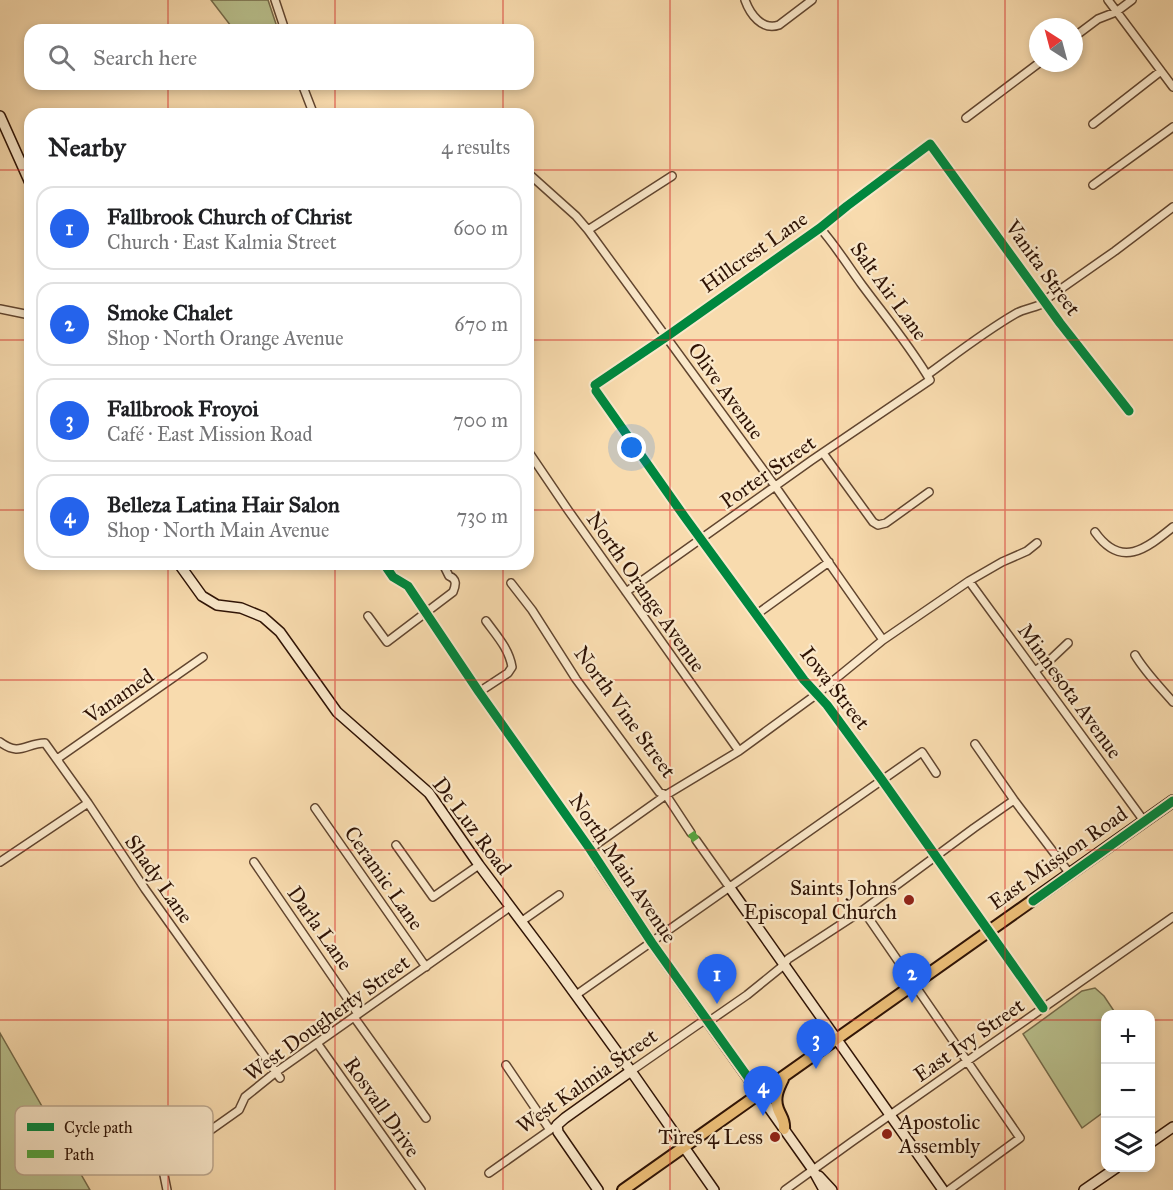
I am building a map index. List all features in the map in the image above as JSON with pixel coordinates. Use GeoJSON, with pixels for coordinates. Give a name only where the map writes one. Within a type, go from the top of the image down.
{"type":"FeatureCollection","features":[{"type":"Feature","properties":{"kind":"main road"},"geometry":{"type":"LineString","coordinates":[[0,116],[24,170]]}},
{"type":"Feature","properties":{"kind":"main road","name":"De Luz Road"},"geometry":{"type":"LineString","coordinates":[[183,570],[202,596],[217,605],[241,608],[263,617],[280,632],[337,712],[429,793],[479,865],[632,1071],[714,1190]]}},
{"type":"Feature","properties":{"kind":"main road","name":"East Mission Road"},"geometry":{"type":"LineString","coordinates":[[623,1190],[1173,801]]}},
{"type":"Feature","properties":{"kind":"main road","name":"North Main Avenue"},"geometry":{"type":"LineString","coordinates":[[600,865],[652,943],[813,1170],[824,1190]]}},
{"type":"Feature","properties":{"kind":"main road"},"geometry":{"type":"LineString","coordinates":[[730,888],[943,1190]]}},
{"type":"Feature","properties":{"kind":"main road","name":"West Kalmia Street"},"geometry":{"type":"LineString","coordinates":[[554,1127],[632,1071]]}},
{"type":"Feature","properties":{"kind":"main road"},"geometry":{"type":"LineString","coordinates":[[784,1129],[785,1122],[778,1108],[776,1096],[777,1089],[785,1076]]}},
{"type":"Feature","properties":{"kind":"main road"},"geometry":{"type":"LineString","coordinates":[[554,1127],[598,1190]]}},
{"type":"Feature","properties":{"kind":"main road"},"geometry":{"type":"LineString","coordinates":[[1155,1140],[1173,1127]]}},
{"type":"Feature","properties":{"kind":"main road","name":"North Main Avenue"},"geometry":{"type":"LineString","coordinates":[[813,1170],[832,1190]]}},
{"type":"Feature","properties":{"kind":"main road"},"geometry":{"type":"LineString","coordinates":[[1084,1190],[1109,1172]]}},
{"type":"Feature","properties":{"kind":"street"},"geometry":{"type":"LineString","coordinates":[[275,0],[283,24]]}},
{"type":"Feature","properties":{"kind":"street"},"geometry":{"type":"LineString","coordinates":[[745,0],[754,17],[769,26],[779,24],[812,0]]}},
{"type":"Feature","properties":{"kind":"street"},"geometry":{"type":"LineString","coordinates":[[1108,0],[1173,87]]}},
{"type":"Feature","properties":{"kind":"street"},"geometry":{"type":"LineString","coordinates":[[1083,30],[1098,19],[1116,12],[1132,0]]}},
{"type":"Feature","properties":{"kind":"street"},"geometry":{"type":"LineString","coordinates":[[966,118],[1029,71]]}},
{"type":"Feature","properties":{"kind":"street"},"geometry":{"type":"LineString","coordinates":[[1093,124],[1161,71]]}},
{"type":"Feature","properties":{"kind":"street"},"geometry":{"type":"LineString","coordinates":[[304,90],[311,108]]}},
{"type":"Feature","properties":{"kind":"street"},"geometry":{"type":"LineString","coordinates":[[1093,185],[1173,127]]}},
{"type":"Feature","properties":{"kind":"street","name":"Hillcrest Lane"},"geometry":{"type":"LineString","coordinates":[[595,388],[820,228],[930,144]]}},
{"type":"Feature","properties":{"kind":"street","name":"Vanita Street"},"geometry":{"type":"LineString","coordinates":[[930,144],[1129,411]]}},
{"type":"Feature","properties":{"kind":"street"},"geometry":{"type":"LineString","coordinates":[[588,230],[672,176]]}},
{"type":"Feature","properties":{"kind":"street","name":"Olive Avenue"},"geometry":{"type":"LineString","coordinates":[[534,178],[576,216],[588,230],[775,486],[883,640]]}},
{"type":"Feature","properties":{"kind":"street","name":"Porter Street"},"geometry":{"type":"LineString","coordinates":[[626,592],[823,453],[980,337],[1018,312],[1036,307],[1045,301],[1173,207]]}},
{"type":"Feature","properties":{"kind":"street","name":"Salt Air Lane"},"geometry":{"type":"LineString","coordinates":[[820,228],[834,243],[917,358],[928,377]]}},
{"type":"Feature","properties":{"kind":"street"},"geometry":{"type":"LineString","coordinates":[[0,309],[24,314]]}},
{"type":"Feature","properties":{"kind":"street","name":"Iowa Street"},"geometry":{"type":"LineString","coordinates":[[595,388],[804,680],[882,780],[1043,1008]]}},
{"type":"Feature","properties":{"kind":"street"},"geometry":{"type":"LineString","coordinates":[[823,453],[873,522],[878,525],[885,523],[929,492]]}},
{"type":"Feature","properties":{"kind":"street","name":"North Orange Avenue"},"geometry":{"type":"LineString","coordinates":[[534,460],[739,751]]}},
{"type":"Feature","properties":{"kind":"street"},"geometry":{"type":"LineString","coordinates":[[1095,532],[1101,542],[1109,548],[1125,553],[1137,551],[1153,543],[1173,527]]}},
{"type":"Feature","properties":{"kind":"street"},"geometry":{"type":"LineString","coordinates":[[590,849],[666,795],[739,751],[817,694],[883,640],[969,581],[1027,551],[1037,543]]}},
{"type":"Feature","properties":{"kind":"street"},"geometry":{"type":"LineString","coordinates":[[757,614],[829,562]]}},
{"type":"Feature","properties":{"kind":"street","name":"North Main Avenue"},"geometry":{"type":"LineString","coordinates":[[388,570],[393,577],[408,586],[600,865]]}},
{"type":"Feature","properties":{"kind":"street"},"geometry":{"type":"LineString","coordinates":[[368,616],[387,642],[453,592],[456,586],[455,580],[446,570]]}},
{"type":"Feature","properties":{"kind":"street","name":"Minnesota Avenue"},"geometry":{"type":"LineString","coordinates":[[969,581],[1144,821]]}},
{"type":"Feature","properties":{"kind":"street","name":"North Vine Street"},"geometry":{"type":"LineString","coordinates":[[511,583],[532,610],[576,679],[659,792],[666,795],[691,833]]}},
{"type":"Feature","properties":{"kind":"street"},"geometry":{"type":"LineString","coordinates":[[479,692],[508,673],[512,667],[507,651],[486,621]]}},
{"type":"Feature","properties":{"kind":"street"},"geometry":{"type":"LineString","coordinates":[[1035,671],[1068,642]]}},
{"type":"Feature","properties":{"kind":"street"},"geometry":{"type":"LineString","coordinates":[[1135,655],[1142,667],[1173,702]]}},
{"type":"Feature","properties":{"kind":"street","name":"Vanamed"},"geometry":{"type":"LineString","coordinates":[[59,762],[57,759],[204,657]]}},
{"type":"Feature","properties":{"kind":"street","name":"Shady Lane"},"geometry":{"type":"LineString","coordinates":[[0,742],[2,745],[17,750],[45,743],[145,889],[278,1075]]}},
{"type":"Feature","properties":{"kind":"street"},"geometry":{"type":"LineString","coordinates":[[975,744],[1070,874]]}},
{"type":"Feature","properties":{"kind":"street"},"geometry":{"type":"LineString","coordinates":[[576,995],[922,752],[936,773]]}},
{"type":"Feature","properties":{"kind":"street","name":"West Kalmia Street"},"geometry":{"type":"LineString","coordinates":[[632,1071],[747,995],[784,965],[788,959],[862,910],[1014,800]]}},
{"type":"Feature","properties":{"kind":"street"},"geometry":{"type":"LineString","coordinates":[[0,862],[88,803]]}},
{"type":"Feature","properties":{"kind":"street","name":"Ceramic Lane"},"geometry":{"type":"LineString","coordinates":[[315,808],[426,967]]}},
{"type":"Feature","properties":{"kind":"street"},"geometry":{"type":"LineString","coordinates":[[696,840],[730,888]]}},
{"type":"Feature","properties":{"kind":"street"},"geometry":{"type":"LineString","coordinates":[[396,845],[433,897],[479,865]]}},
{"type":"Feature","properties":{"kind":"street","name":"Darla Lane"},"geometry":{"type":"LineString","coordinates":[[254,862],[426,1118]]}},
{"type":"Feature","properties":{"kind":"street"},"geometry":{"type":"LineString","coordinates":[[522,921],[559,895]]}},
{"type":"Feature","properties":{"kind":"street","name":"West Dougherty Street"},"geometry":{"type":"LineString","coordinates":[[213,1128],[239,1110],[246,1097],[278,1075],[317,1043],[510,907]]}},
{"type":"Feature","properties":{"kind":"street"},"geometry":{"type":"LineString","coordinates":[[862,910],[1020,1138],[949,1190]]}},
{"type":"Feature","properties":{"kind":"street","name":"East Ivy Street"},"geometry":{"type":"LineString","coordinates":[[785,1190],[1173,917]]}},
{"type":"Feature","properties":{"kind":"street","name":"Rosvall Drive"},"geometry":{"type":"LineString","coordinates":[[317,1043],[421,1190]]}},
{"type":"Feature","properties":{"kind":"street"},"geometry":{"type":"LineString","coordinates":[[506,1065],[554,1127]]}},
{"type":"Feature","properties":{"kind":"street","name":"West Kalmia Street"},"geometry":{"type":"LineString","coordinates":[[489,1173],[554,1127]]}},
{"type":"Feature","properties":{"kind":"street","name":"West Dougherty Street"},"geometry":{"type":"LineString","coordinates":[[164,1175],[166,1190]]}},
{"type":"Feature","properties":{"kind":"green space"},"geometry":{"type":"Polygon","coordinates":[[[211,0],[268,0],[276,24],[229,24],[211,0]]]}},
{"type":"Feature","properties":{"kind":"green space"},"geometry":{"type":"Polygon","coordinates":[[[1095,988],[1113,1010],[1101,1010],[1101,1114],[1082,1128],[1023,1034],[1082,991],[1095,988]]]}},
{"type":"Feature","properties":{"kind":"green space"},"geometry":{"type":"Polygon","coordinates":[[[0,1033],[42,1106],[15,1106],[15,1175],[81,1175],[90,1190],[0,1190],[0,1033]]]}},
{"type":"Feature","properties":{"kind":"marked path"},"geometry":{"type":"LineString","coordinates":[[691,833],[696,840]]}},
{"type":"Feature","properties":{"kind":"cycle path"},"geometry":{"type":"LineString","coordinates":[[595,385],[820,228],[930,144],[1060,323],[1129,411]]}},
{"type":"Feature","properties":{"kind":"cycle path"},"geometry":{"type":"LineString","coordinates":[[596,391],[804,680],[827,705],[882,780],[1043,1008]]}},
{"type":"Feature","properties":{"kind":"cycle path"},"geometry":{"type":"LineString","coordinates":[[388,570],[393,577],[408,586],[479,692],[590,849],[652,943],[760,1094]]}},
{"type":"Feature","properties":{"kind":"cycle path"},"geometry":{"type":"LineString","coordinates":[[1033,901],[1173,801]]}},
{"type":"Feature","properties":{"kind":"place","name":"Saints Johns Episcopal Church"},"geometry":{"type":"Point","coordinates":[909,900]}},
{"type":"Feature","properties":{"kind":"place","name":"Smoke Chalet"},"geometry":{"type":"Point","coordinates":[912,1003]}},
{"type":"Feature","properties":{"kind":"place","name":"Fallbrook Church of Christ"},"geometry":{"type":"Point","coordinates":[717,1004]}},
{"type":"Feature","properties":{"kind":"place","name":"Fallbrook Froyoi"},"geometry":{"type":"Point","coordinates":[816,1069]}},
{"type":"Feature","properties":{"kind":"place","name":"Belleza Latina Hair Salon"},"geometry":{"type":"Point","coordinates":[763,1116]}},
{"type":"Feature","properties":{"kind":"place","name":"Apostolic Assembly"},"geometry":{"type":"Point","coordinates":[887,1134]}},
{"type":"Feature","properties":{"kind":"place","name":"Tires 4 Less"},"geometry":{"type":"Point","coordinates":[775,1137]}}]}
